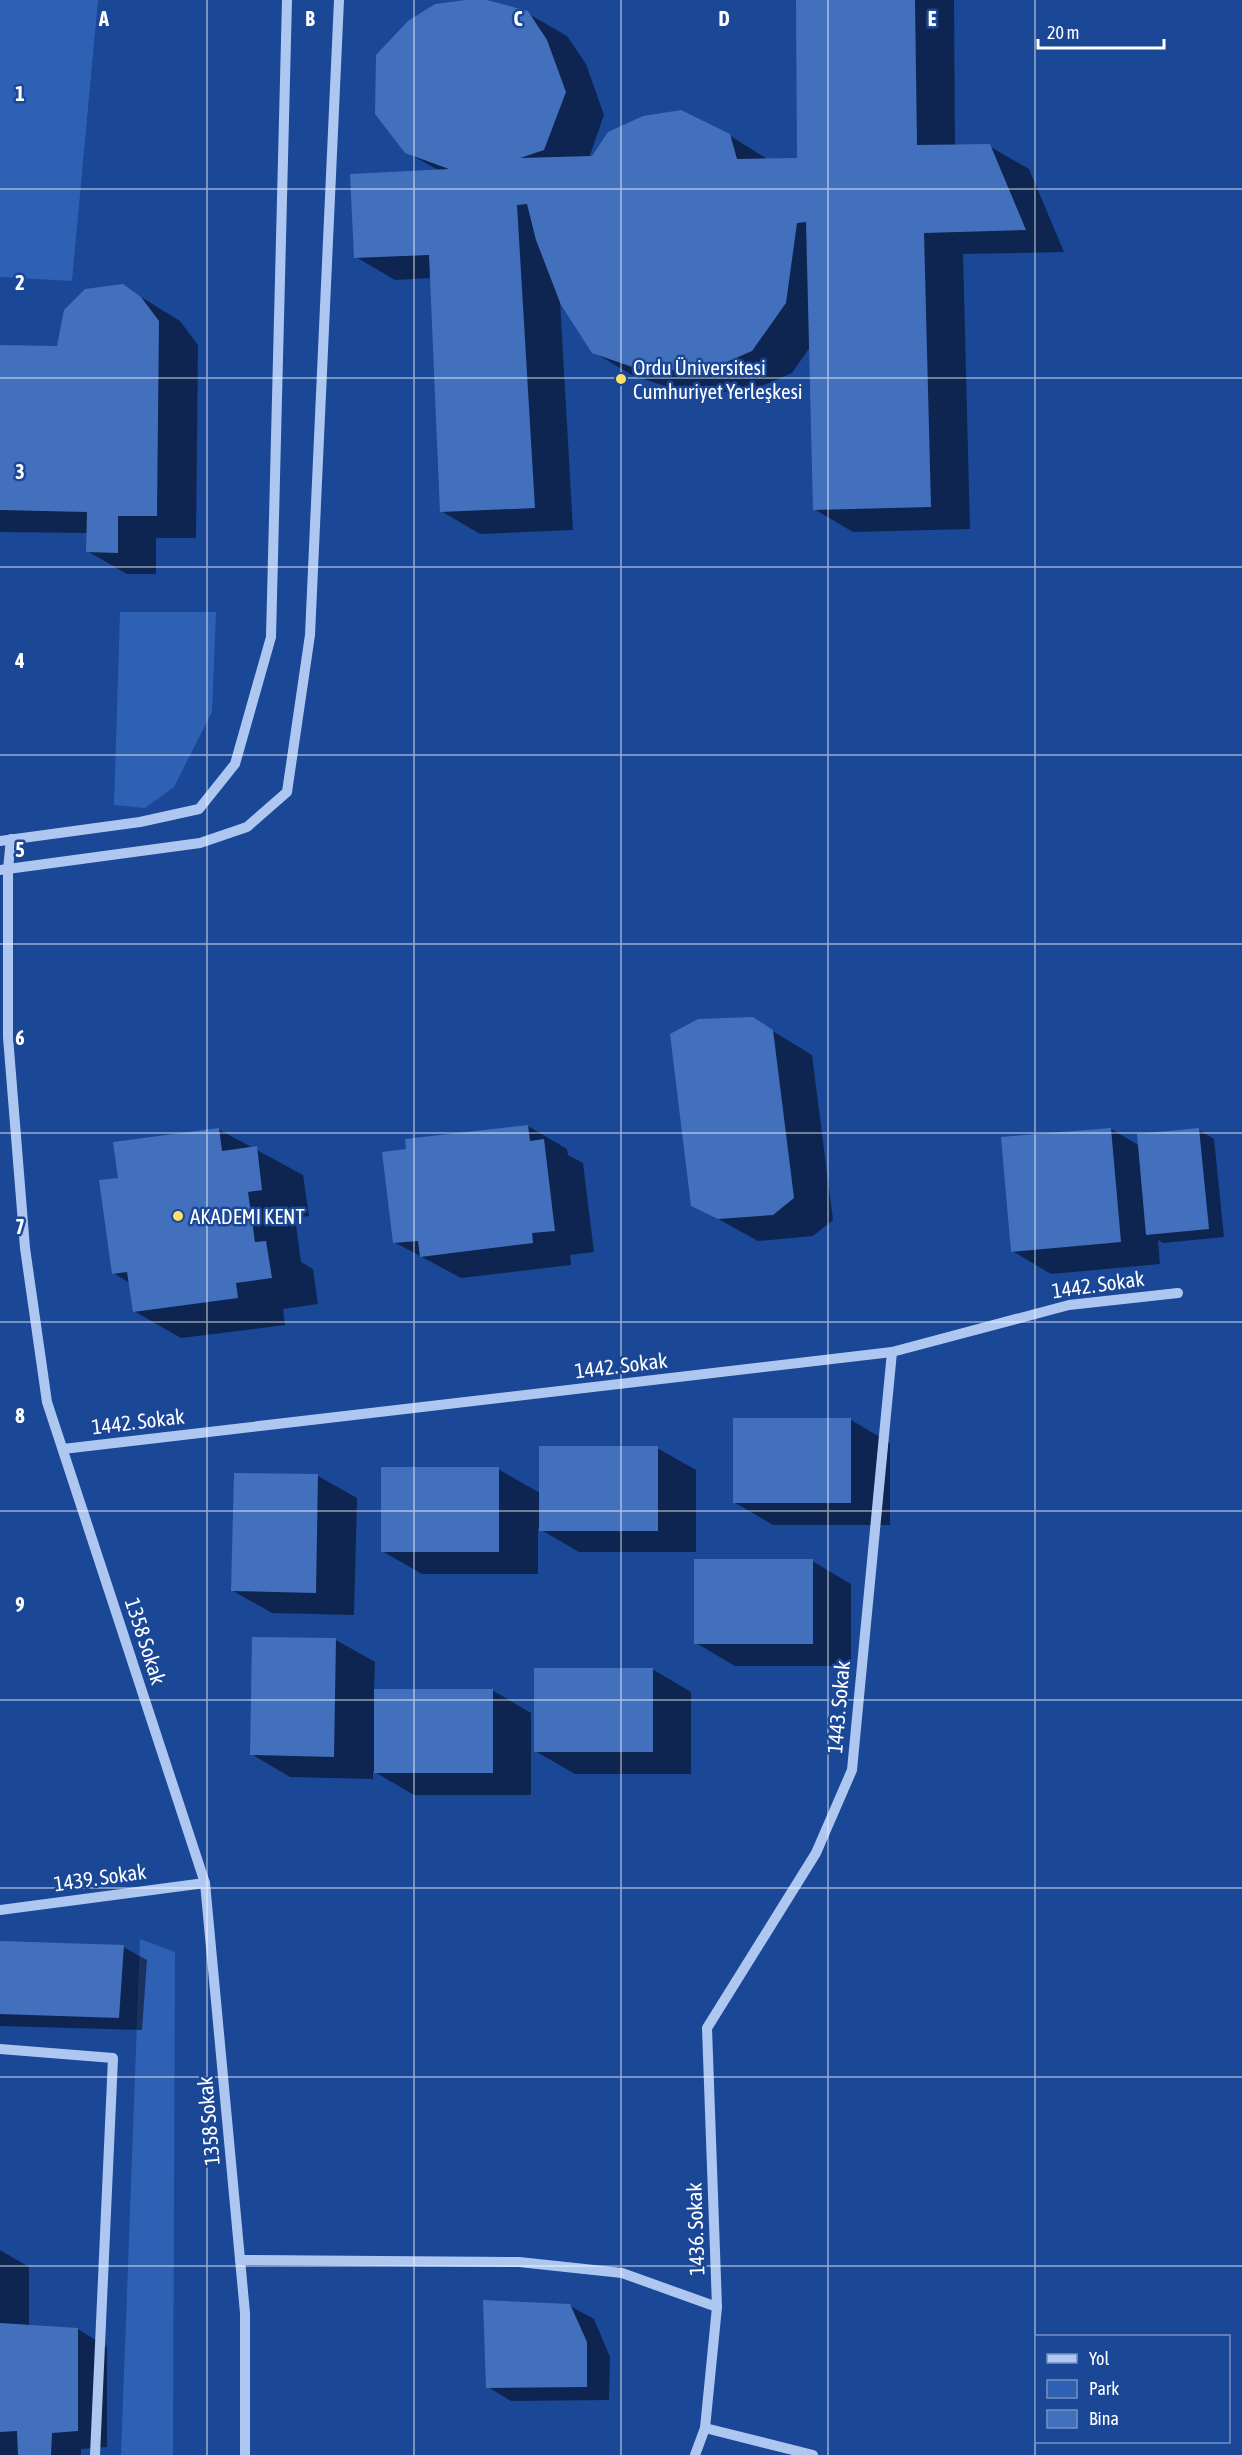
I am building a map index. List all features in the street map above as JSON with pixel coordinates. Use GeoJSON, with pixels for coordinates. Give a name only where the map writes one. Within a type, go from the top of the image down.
{"type":"FeatureCollection","features":[{"type":"Feature","properties":{"kind":"street"},"geometry":{"type":"LineString","coordinates":[[5,840],[140,822],[199,808],[235,764],[271,637],[287,0]]}},
{"type":"Feature","properties":{"kind":"street"},"geometry":{"type":"LineString","coordinates":[[4,870],[200,843],[248,827],[287,792],[310,634],[339,0]]}},
{"type":"Feature","properties":{"kind":"street","name":"1358 Sokak"},"geometry":{"type":"LineString","coordinates":[[5,840],[8,1037],[25,1248],[47,1402],[205,1882],[245,2313],[245,2455]]}},
{"type":"Feature","properties":{"kind":"street","name":"1442. Sokak"},"geometry":{"type":"LineString","coordinates":[[63,1449],[892,1352],[1069,1305],[1178,1293]]}},
{"type":"Feature","properties":{"kind":"street","name":"1443. Sokak"},"geometry":{"type":"LineString","coordinates":[[707,2028],[816,1853],[852,1770],[892,1352]]}},
{"type":"Feature","properties":{"kind":"street","name":"1439. Sokak"},"geometry":{"type":"LineString","coordinates":[[0,1910],[205,1882]]}},
{"type":"Feature","properties":{"kind":"street","name":"1436. Sokak"},"geometry":{"type":"LineString","coordinates":[[695,2455],[705,2427],[717,2307],[707,2028]]}},
{"type":"Feature","properties":{"kind":"street"},"geometry":{"type":"LineString","coordinates":[[0,2049],[113,2058],[95,2455]]}},
{"type":"Feature","properties":{"kind":"street"},"geometry":{"type":"LineString","coordinates":[[240,2260],[519,2262],[622,2273],[717,2307]]}},
{"type":"Feature","properties":{"kind":"street"},"geometry":{"type":"LineString","coordinates":[[705,2427],[813,2455]]}},
{"type":"Feature","properties":{"kind":"green space"},"geometry":{"type":"Polygon","coordinates":[[[0,0],[98,0],[72,281],[0,277],[0,0]]]}},
{"type":"Feature","properties":{"kind":"green space"},"geometry":{"type":"Polygon","coordinates":[[[120,612],[216,612],[212,712],[174,787],[145,808],[114,805],[120,612]]]}},
{"type":"Feature","properties":{"kind":"green space"},"geometry":{"type":"Polygon","coordinates":[[[140,1939],[175,1952],[173,2455],[121,2455],[140,1939]]]}},
{"type":"Feature","properties":{"kind":"building"},"geometry":{"type":"Polygon","coordinates":[[[487,0],[528,11],[547,40],[566,92],[544,150],[520,158],[592,156],[608,132],[643,116],[681,110],[730,134],[737,159],[797,158],[796,0],[915,0],[917,145],[990,144],[1026,230],[924,233],[931,507],[813,510],[806,222],[797,223],[786,303],[752,351],[708,370],[641,370],[592,353],[561,305],[536,240],[527,204],[517,205],[535,508],[440,512],[429,255],[354,258],[350,174],[449,169],[405,153],[375,114],[376,55],[408,21],[435,4],[487,0]]]}},
{"type":"Feature","properties":{"kind":"building"},"geometry":{"type":"Polygon","coordinates":[[[123,284],[141,297],[159,321],[157,516],[118,516],[118,553],[86,552],[87,512],[0,510],[0,345],[57,346],[64,310],[85,289],[123,284]]]}},
{"type":"Feature","properties":{"kind":"building"},"geometry":{"type":"Polygon","coordinates":[[[753,1017],[773,1030],[794,1198],[773,1215],[718,1219],[691,1206],[670,1034],[698,1019],[753,1017]]]}},
{"type":"Feature","properties":{"kind":"building"},"geometry":{"type":"Polygon","coordinates":[[[528,1125],[530,1141],[544,1139],[555,1231],[532,1233],[533,1243],[420,1257],[418,1241],[393,1243],[382,1152],[406,1149],[405,1139],[528,1125]]]}},
{"type":"Feature","properties":{"kind":"building","name":"AKADEMI KENT"},"geometry":{"type":"Polygon","coordinates":[[[219,1128],[222,1151],[257,1146],[262,1190],[248,1192],[255,1242],[266,1241],[272,1278],[236,1283],[238,1298],[133,1312],[127,1272],[112,1274],[99,1180],[118,1178],[113,1142],[219,1128]]]}},
{"type":"Feature","properties":{"kind":"building"},"geometry":{"type":"Polygon","coordinates":[[[1111,1128],[1121,1242],[1011,1252],[1001,1137],[1111,1128]]]}},
{"type":"Feature","properties":{"kind":"building"},"geometry":{"type":"Polygon","coordinates":[[[1199,1128],[1209,1229],[1146,1235],[1137,1134],[1199,1128]]]}},
{"type":"Feature","properties":{"kind":"building"},"geometry":{"type":"Polygon","coordinates":[[[733,1418],[851,1418],[851,1503],[733,1503],[733,1418]]]}},
{"type":"Feature","properties":{"kind":"building"},"geometry":{"type":"Polygon","coordinates":[[[539,1446],[658,1446],[658,1531],[539,1531],[539,1446]]]}},
{"type":"Feature","properties":{"kind":"building"},"geometry":{"type":"Polygon","coordinates":[[[381,1467],[499,1467],[499,1552],[381,1552],[381,1467]]]}},
{"type":"Feature","properties":{"kind":"building"},"geometry":{"type":"Polygon","coordinates":[[[234,1473],[318,1474],[316,1593],[231,1591],[234,1473]]]}},
{"type":"Feature","properties":{"kind":"building"},"geometry":{"type":"Polygon","coordinates":[[[694,1559],[813,1559],[813,1644],[694,1644],[694,1559]]]}},
{"type":"Feature","properties":{"kind":"building"},"geometry":{"type":"Polygon","coordinates":[[[252,1637],[336,1638],[334,1757],[250,1755],[252,1637]]]}},
{"type":"Feature","properties":{"kind":"building"},"geometry":{"type":"Polygon","coordinates":[[[534,1668],[653,1668],[653,1752],[534,1752],[534,1668]]]}},
{"type":"Feature","properties":{"kind":"building"},"geometry":{"type":"Polygon","coordinates":[[[374,1689],[493,1689],[493,1773],[374,1773],[374,1689]]]}},
{"type":"Feature","properties":{"kind":"building"},"geometry":{"type":"Polygon","coordinates":[[[0,1941],[124,1945],[119,2018],[0,2014],[0,1941]]]}},
{"type":"Feature","properties":{"kind":"building"},"geometry":{"type":"Polygon","coordinates":[[[483,2300],[570,2304],[587,2342],[587,2387],[486,2388],[483,2300]]]}},
{"type":"Feature","properties":{"kind":"building"},"geometry":{"type":"Polygon","coordinates":[[[0,2323],[78,2328],[78,2431],[52,2433],[51,2455],[18,2455],[17,2431],[0,2432],[0,2323]]]}},
{"type":"Feature","properties":{"kind":"place","name":"Ordu Üniversitesi Cumhuriyet Yerleşkesi"},"geometry":{"type":"Point","coordinates":[621,379]}},
{"type":"Feature","properties":{"kind":"place","name":"AKADEMI KENT"},"geometry":{"type":"Point","coordinates":[178,1216]}}]}
